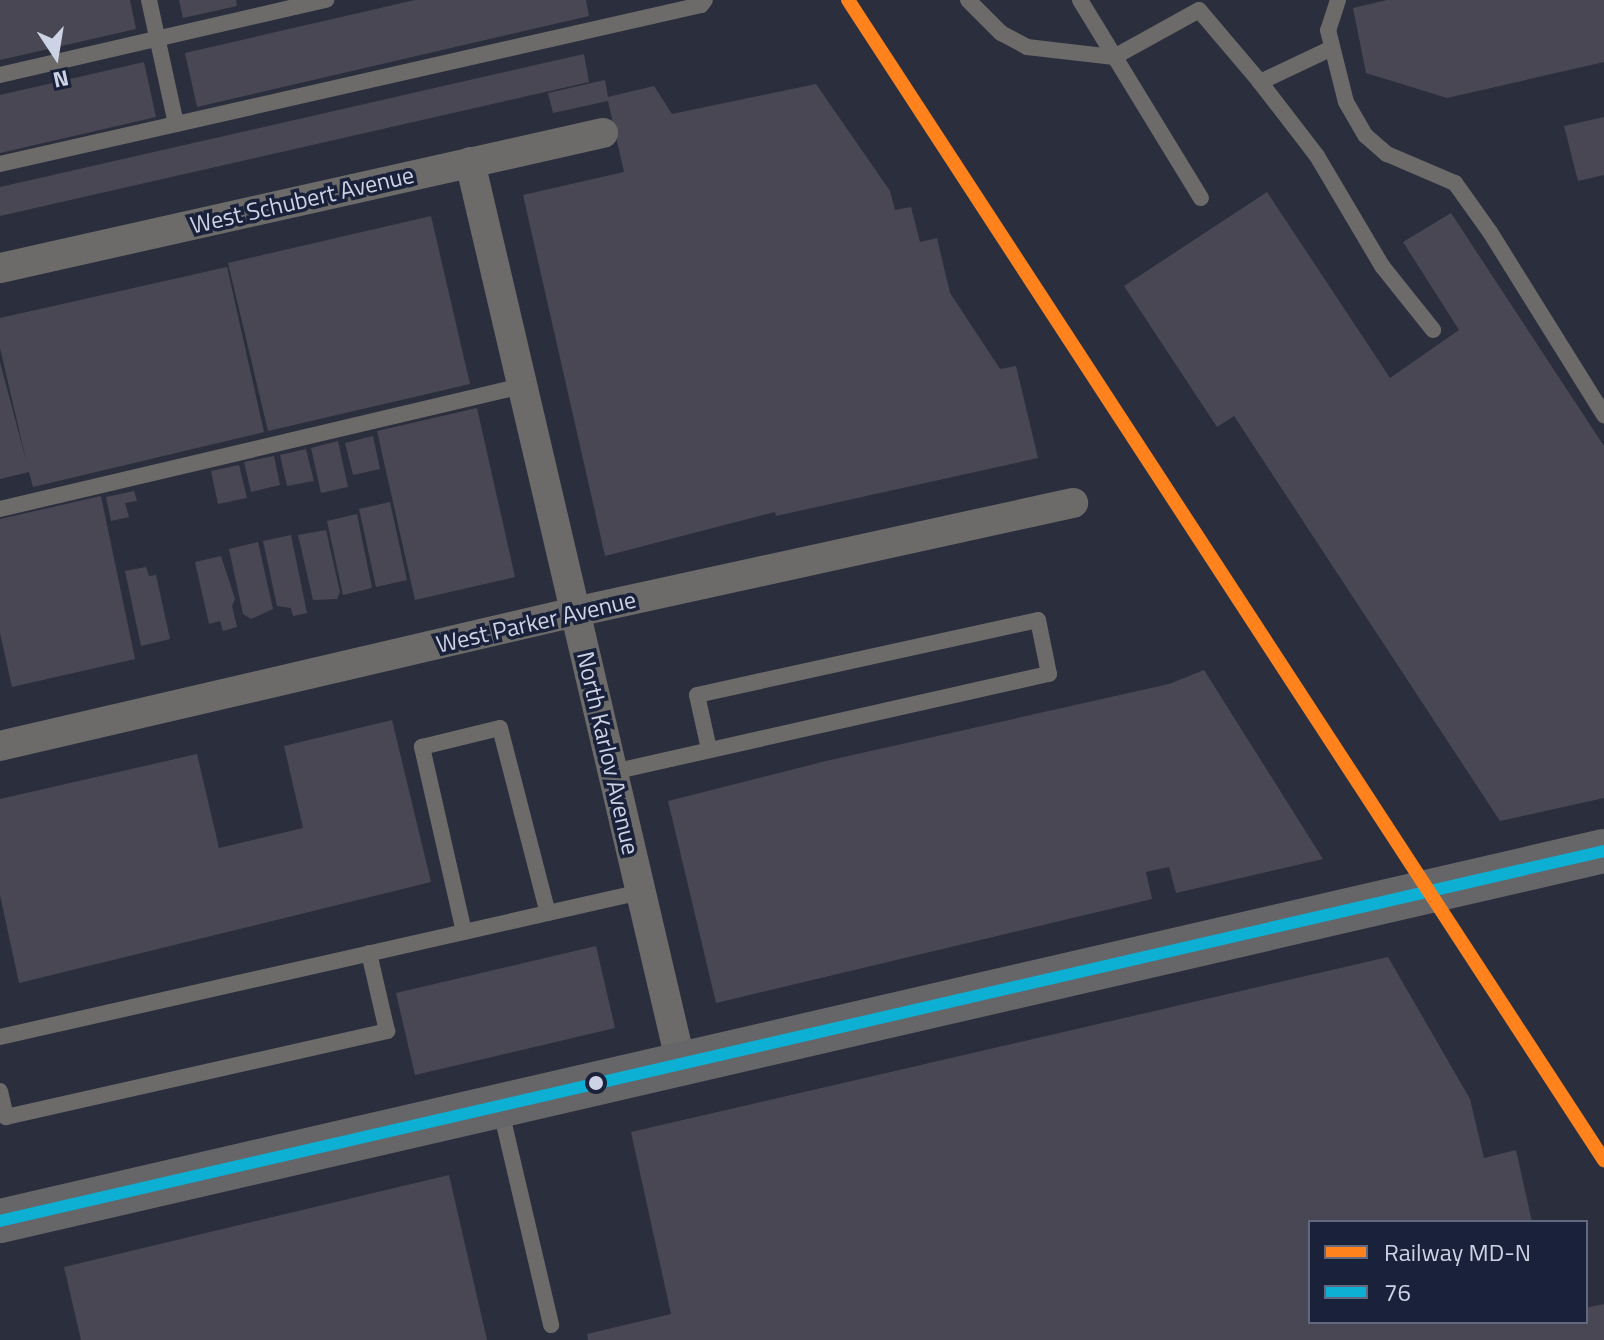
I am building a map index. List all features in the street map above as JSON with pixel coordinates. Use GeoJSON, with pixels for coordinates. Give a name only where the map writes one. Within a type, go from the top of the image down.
{"type":"FeatureCollection","features":[{"type":"Feature","properties":{"kind":"main road"},"geometry":{"type":"LineString","coordinates":[[0,1221],[1604,851]]}},
{"type":"Feature","properties":{"kind":"street","name":"West Schubert Avenue"},"geometry":{"type":"LineString","coordinates":[[0,268],[603,133]]}},
{"type":"Feature","properties":{"kind":"street","name":"North Karlov Avenue"},"geometry":{"type":"LineString","coordinates":[[470,162],[681,1064]]}},
{"type":"Feature","properties":{"kind":"street","name":"West Parker Avenue"},"geometry":{"type":"LineString","coordinates":[[0,746],[575,612],[1073,503]]}},
{"type":"Feature","properties":{"kind":"lane"},"geometry":{"type":"LineString","coordinates":[[149,0],[176,124]]}},
{"type":"Feature","properties":{"kind":"lane"},"geometry":{"type":"LineString","coordinates":[[0,75],[326,0]]}},
{"type":"Feature","properties":{"kind":"lane"},"geometry":{"type":"LineString","coordinates":[[0,164],[701,5],[705,0]]}},
{"type":"Feature","properties":{"kind":"lane"},"geometry":{"type":"LineString","coordinates":[[968,0],[1001,33],[1027,47],[1114,57],[1199,10],[1317,156],[1382,266],[1433,330]]}},
{"type":"Feature","properties":{"kind":"lane"},"geometry":{"type":"LineString","coordinates":[[1080,0],[1201,198]]}},
{"type":"Feature","properties":{"kind":"lane"},"geometry":{"type":"LineString","coordinates":[[1338,0],[1328,30],[1346,102],[1366,136],[1387,154],[1455,183],[1490,232],[1604,415]]}},
{"type":"Feature","properties":{"kind":"lane"},"geometry":{"type":"LineString","coordinates":[[1260,82],[1332,48]]}},
{"type":"Feature","properties":{"kind":"lane"},"geometry":{"type":"LineString","coordinates":[[0,509],[522,386]]}},
{"type":"Feature","properties":{"kind":"lane"},"geometry":{"type":"LineString","coordinates":[[613,772],[1049,674],[1038,620],[697,695],[709,749]]}},
{"type":"Feature","properties":{"kind":"lane"},"geometry":{"type":"LineString","coordinates":[[464,932],[422,747],[500,728],[548,913]]}},
{"type":"Feature","properties":{"kind":"lane"},"geometry":{"type":"LineString","coordinates":[[0,1037],[641,892]]}},
{"type":"Feature","properties":{"kind":"lane"},"geometry":{"type":"LineString","coordinates":[[0,1091],[6,1117],[387,1031],[369,953]]}},
{"type":"Feature","properties":{"kind":"lane"},"geometry":{"type":"LineString","coordinates":[[500,1106],[551,1325]]}},
{"type":"Feature","properties":{"kind":"building"},"geometry":{"type":"Polygon","coordinates":[[[0,0],[130,0],[136,29],[0,60],[0,0]]]}},
{"type":"Feature","properties":{"kind":"building"},"geometry":{"type":"Polygon","coordinates":[[[179,0],[236,0],[237,6],[183,18],[179,0]]]}},
{"type":"Feature","properties":{"kind":"building"},"geometry":{"type":"Polygon","coordinates":[[[415,0],[586,0],[589,16],[197,107],[185,53],[415,0]]]}},
{"type":"Feature","properties":{"kind":"building"},"geometry":{"type":"Polygon","coordinates":[[[1387,0],[1604,0],[1604,62],[1447,98],[1366,73],[1353,8],[1387,0]]]}},
{"type":"Feature","properties":{"kind":"building"},"geometry":{"type":"Polygon","coordinates":[[[584,54],[589,82],[0,216],[0,187],[584,54]]]}},
{"type":"Feature","properties":{"kind":"building"},"geometry":{"type":"Polygon","coordinates":[[[144,62],[156,117],[0,153],[0,95],[144,62]]]}},
{"type":"Feature","properties":{"kind":"building"},"geometry":{"type":"Polygon","coordinates":[[[605,80],[608,97],[654,86],[672,114],[816,84],[890,191],[895,210],[911,207],[920,242],[937,238],[950,293],[1000,369],[1016,366],[1038,458],[776,516],[775,512],[605,556],[523,195],[624,172],[608,101],[553,113],[548,93],[605,80]]]}},
{"type":"Feature","properties":{"kind":"building"},"geometry":{"type":"Polygon","coordinates":[[[1604,117],[1604,175],[1578,181],[1564,126],[1604,117]]]}},
{"type":"Feature","properties":{"kind":"building"},"geometry":{"type":"Polygon","coordinates":[[[1267,192],[1390,378],[1459,330],[1403,242],[1451,213],[1604,446],[1604,798],[1500,821],[1234,416],[1217,427],[1124,286],[1267,192]]]}},
{"type":"Feature","properties":{"kind":"building"},"geometry":{"type":"Polygon","coordinates":[[[431,216],[470,384],[268,431],[228,263],[431,216]]]}},
{"type":"Feature","properties":{"kind":"building"},"geometry":{"type":"Polygon","coordinates":[[[227,267],[264,432],[33,487],[29,472],[0,479],[0,362],[27,464],[0,348],[0,318],[227,267]]]}},
{"type":"Feature","properties":{"kind":"building"},"geometry":{"type":"Polygon","coordinates":[[[477,408],[515,577],[415,600],[377,431],[477,408]]]}},
{"type":"Feature","properties":{"kind":"building"},"geometry":{"type":"Polygon","coordinates":[[[373,436],[380,469],[353,475],[345,443],[373,436]]]}},
{"type":"Feature","properties":{"kind":"building"},"geometry":{"type":"Polygon","coordinates":[[[338,441],[348,487],[321,493],[311,448],[338,441]]]}},
{"type":"Feature","properties":{"kind":"building"},"geometry":{"type":"Polygon","coordinates":[[[306,449],[314,481],[287,486],[280,455],[306,449]]]}},
{"type":"Feature","properties":{"kind":"building"},"geometry":{"type":"Polygon","coordinates":[[[274,456],[280,485],[251,492],[244,462],[274,456]]]}},
{"type":"Feature","properties":{"kind":"building"},"geometry":{"type":"Polygon","coordinates":[[[239,465],[247,498],[218,504],[211,471],[239,465]]]}},
{"type":"Feature","properties":{"kind":"building"},"geometry":{"type":"Polygon","coordinates":[[[134,491],[137,501],[125,503],[129,517],[111,521],[106,497],[134,491]]]}},
{"type":"Feature","properties":{"kind":"building"},"geometry":{"type":"Polygon","coordinates":[[[101,496],[135,659],[12,687],[0,633],[0,519],[101,496]]]}},
{"type":"Feature","properties":{"kind":"building"},"geometry":{"type":"Polygon","coordinates":[[[390,502],[407,580],[376,587],[359,509],[390,502]]]}},
{"type":"Feature","properties":{"kind":"building"},"geometry":{"type":"Polygon","coordinates":[[[357,514],[372,588],[343,595],[327,521],[357,514]]]}},
{"type":"Feature","properties":{"kind":"building"},"geometry":{"type":"Polygon","coordinates":[[[326,530],[340,592],[337,599],[313,600],[298,535],[326,530]]]}},
{"type":"Feature","properties":{"kind":"building"},"geometry":{"type":"Polygon","coordinates":[[[291,535],[307,613],[293,616],[291,608],[277,606],[263,541],[291,535]]]}},
{"type":"Feature","properties":{"kind":"building"},"geometry":{"type":"Polygon","coordinates":[[[258,542],[273,609],[251,619],[243,614],[229,549],[258,542]]]}},
{"type":"Feature","properties":{"kind":"building"},"geometry":{"type":"Polygon","coordinates":[[[221,556],[235,599],[232,606],[237,627],[223,631],[220,621],[209,624],[195,562],[221,556]]]}},
{"type":"Feature","properties":{"kind":"building"},"geometry":{"type":"Polygon","coordinates":[[[146,567],[149,576],[156,575],[170,639],[141,646],[125,571],[146,567]]]}},
{"type":"Feature","properties":{"kind":"building"},"geometry":{"type":"Polygon","coordinates":[[[1204,670],[1323,859],[1176,893],[1169,867],[1146,872],[1152,899],[716,1003],[668,801],[826,761],[1169,684],[1204,670]]]}},
{"type":"Feature","properties":{"kind":"building"},"geometry":{"type":"Polygon","coordinates":[[[392,720],[431,882],[19,983],[0,895],[0,799],[197,754],[219,848],[303,828],[284,746],[392,720]]]}},
{"type":"Feature","properties":{"kind":"building"},"geometry":{"type":"Polygon","coordinates":[[[596,946],[615,1028],[415,1075],[396,993],[596,946]]]}},
{"type":"Feature","properties":{"kind":"building"},"geometry":{"type":"Polygon","coordinates":[[[1388,957],[1470,1099],[1484,1158],[1516,1150],[1532,1220],[1308,1220],[1308,1324],[1588,1324],[1588,1308],[1604,1304],[1604,1340],[588,1340],[587,1334],[671,1314],[631,1132],[1388,957]]]}},
{"type":"Feature","properties":{"kind":"building"},"geometry":{"type":"Polygon","coordinates":[[[449,1175],[487,1340],[81,1340],[64,1267],[449,1175]]]}},
{"type":"Feature","properties":{"kind":"rail line","name":"MD-N"},"geometry":{"type":"LineString","coordinates":[[848,0],[1604,1160]]}},
{"type":"Feature","properties":{"kind":"transit line","name":"76"},"geometry":{"type":"LineString","coordinates":[[0,1221],[1604,851]]}}]}
